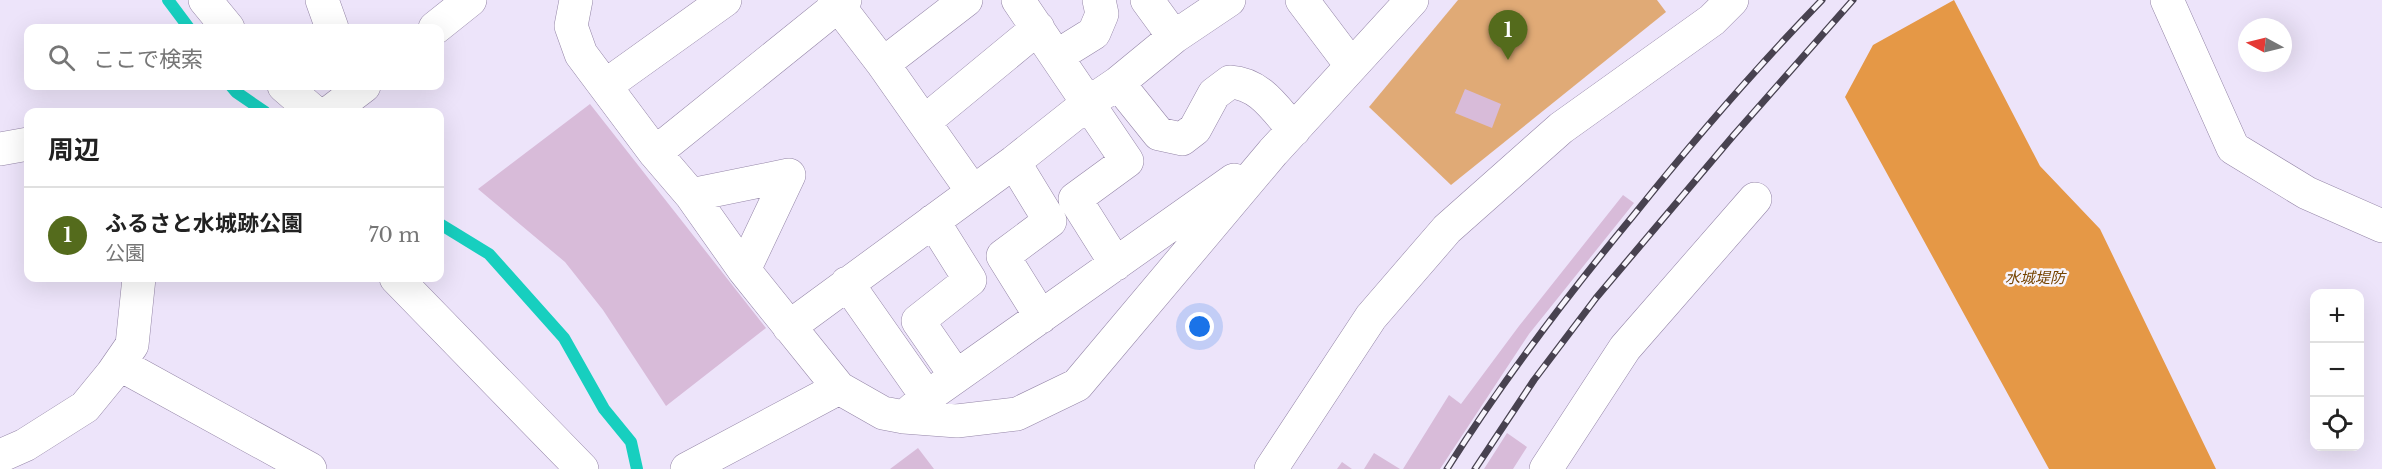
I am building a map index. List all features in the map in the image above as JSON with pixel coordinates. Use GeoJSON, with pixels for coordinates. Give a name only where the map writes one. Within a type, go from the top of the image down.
{"type":"FeatureCollection","features":[{"type":"Feature","properties":{"kind":"street"},"geometry":{"type":"LineString","coordinates":[[205,0],[225,24]]}},
{"type":"Feature","properties":{"kind":"street"},"geometry":{"type":"LineString","coordinates":[[322,0],[331,24]]}},
{"type":"Feature","properties":{"kind":"street"},"geometry":{"type":"LineString","coordinates":[[440,24],[470,0]]}},
{"type":"Feature","properties":{"kind":"street"},"geometry":{"type":"LineString","coordinates":[[576,0],[571,26],[581,54],[691,195],[744,270],[839,388],[883,413],[915,407],[1116,264],[1283,141]]}},
{"type":"Feature","properties":{"kind":"street"},"geometry":{"type":"LineString","coordinates":[[605,86],[725,0]]}},
{"type":"Feature","properties":{"kind":"street"},"geometry":{"type":"LineString","coordinates":[[883,64],[966,0]]}},
{"type":"Feature","properties":{"kind":"street"},"geometry":{"type":"LineString","coordinates":[[1018,0],[1127,161],[1075,199],[1116,264]]}},
{"type":"Feature","properties":{"kind":"street"},"geometry":{"type":"LineString","coordinates":[[1057,56],[1094,33],[1102,14],[1099,0]]}},
{"type":"Feature","properties":{"kind":"street"},"geometry":{"type":"LineString","coordinates":[[1147,0],[1174,38]]}},
{"type":"Feature","properties":{"kind":"street"},"geometry":{"type":"LineString","coordinates":[[1302,0],[1351,65]]}},
{"type":"Feature","properties":{"kind":"street"},"geometry":{"type":"LineString","coordinates":[[847,283],[915,407],[957,421],[1017,414],[1077,385],[1283,141],[1412,0]]}},
{"type":"Feature","properties":{"kind":"street"},"geometry":{"type":"LineString","coordinates":[[1270,469],[1371,317],[1447,229],[1561,128],[1712,20],[1732,0]]}},
{"type":"Feature","properties":{"kind":"street"},"geometry":{"type":"LineString","coordinates":[[2168,0],[2233,148],[2307,193],[2382,226]]}},
{"type":"Feature","properties":{"kind":"street"},"geometry":{"type":"LineString","coordinates":[[656,153],[839,2],[973,192]]}},
{"type":"Feature","properties":{"kind":"street"},"geometry":{"type":"LineString","coordinates":[[789,327],[1014,162],[1217,4]]}},
{"type":"Feature","properties":{"kind":"street"},"geometry":{"type":"LineString","coordinates":[[924,122],[1038,28]]}},
{"type":"Feature","properties":{"kind":"street"},"geometry":{"type":"LineString","coordinates":[[1118,83],[1159,134],[1182,139],[1195,129],[1214,94],[1230,82],[1244,83],[1257,90],[1283,141]]}},
{"type":"Feature","properties":{"kind":"street"},"geometry":{"type":"LineString","coordinates":[[289,90],[309,108]]}},
{"type":"Feature","properties":{"kind":"street"},"geometry":{"type":"LineString","coordinates":[[0,149],[24,145]]}},
{"type":"Feature","properties":{"kind":"street"},"geometry":{"type":"LineString","coordinates":[[1014,162],[1050,221],[1003,256],[1041,317]]}},
{"type":"Feature","properties":{"kind":"street"},"geometry":{"type":"LineString","coordinates":[[691,195],[789,175],[744,270]]}},
{"type":"Feature","properties":{"kind":"street"},"geometry":{"type":"LineString","coordinates":[[1547,469],[1625,348],[1755,199]]}},
{"type":"Feature","properties":{"kind":"street"},"geometry":{"type":"LineString","coordinates":[[933,221],[970,280],[918,321],[956,376]]}},
{"type":"Feature","properties":{"kind":"street"},"geometry":{"type":"LineString","coordinates":[[0,456],[25,446],[85,407],[132,345],[139,282]]}},
{"type":"Feature","properties":{"kind":"street"},"geometry":{"type":"LineString","coordinates":[[400,282],[582,469]]}},
{"type":"Feature","properties":{"kind":"street"},"geometry":{"type":"LineString","coordinates":[[119,364],[310,469]]}},
{"type":"Feature","properties":{"kind":"street"},"geometry":{"type":"LineString","coordinates":[[687,469],[839,388]]}},
{"type":"Feature","properties":{"kind":"shaded area"},"geometry":{"type":"Polygon","coordinates":[[[1458,0],[1657,0],[1666,12],[1451,185],[1369,107],[1458,0]]]}},
{"type":"Feature","properties":{"kind":"green space","name":"水城堤防"},"geometry":{"type":"Polygon","coordinates":[[[1954,0],[2040,166],[2100,229],[2216,469],[2049,469],[1845,97],[1873,45],[1954,0]]]}},
{"type":"Feature","properties":{"kind":"building"},"geometry":{"type":"Polygon","coordinates":[[[1465,89],[1501,104],[1492,128],[1455,113],[1465,89]]]}},
{"type":"Feature","properties":{"kind":"building"},"geometry":{"type":"Polygon","coordinates":[[[590,104],[766,328],[666,406],[603,310],[565,262],[478,189],[590,104]]]}},
{"type":"Feature","properties":{"kind":"building"},"geometry":{"type":"Polygon","coordinates":[[[1623,195],[1634,203],[1529,334],[1440,469],[1403,469],[1449,395],[1461,404],[1519,326],[1623,195]]]}},
{"type":"Feature","properties":{"kind":"building"},"geometry":{"type":"Polygon","coordinates":[[[1507,433],[1527,447],[1513,469],[1484,469],[1507,433]]]}},
{"type":"Feature","properties":{"kind":"building"},"geometry":{"type":"Polygon","coordinates":[[[918,448],[934,469],[890,469],[918,448]]]}},
{"type":"Feature","properties":{"kind":"building"},"geometry":{"type":"Polygon","coordinates":[[[1374,453],[1400,469],[1364,469],[1374,453]]]}},
{"type":"Feature","properties":{"kind":"building"},"geometry":{"type":"Polygon","coordinates":[[[1342,462],[1352,469],[1337,469],[1342,462]]]}},
{"type":"Feature","properties":{"kind":"waterway"},"geometry":{"type":"LineString","coordinates":[[168,0],[186,24]]}},
{"type":"Feature","properties":{"kind":"waterway"},"geometry":{"type":"LineString","coordinates":[[234,90],[259,108]]}},
{"type":"Feature","properties":{"kind":"waterway"},"geometry":{"type":"LineString","coordinates":[[444,226],[489,254],[564,338],[604,409],[631,442],[637,469]]}},
{"type":"Feature","properties":{"kind":"railway"},"geometry":{"type":"LineString","coordinates":[[1447,469],[1513,371],[1608,246],[1678,160],[1822,0]]}},
{"type":"Feature","properties":{"kind":"railway"},"geometry":{"type":"LineString","coordinates":[[1475,469],[1534,380],[1596,298],[1733,136],[1853,0]]}},
{"type":"Feature","properties":{"kind":"place","name":"ふるさと水城跡公園"},"geometry":{"type":"Point","coordinates":[1508,60]}}]}
